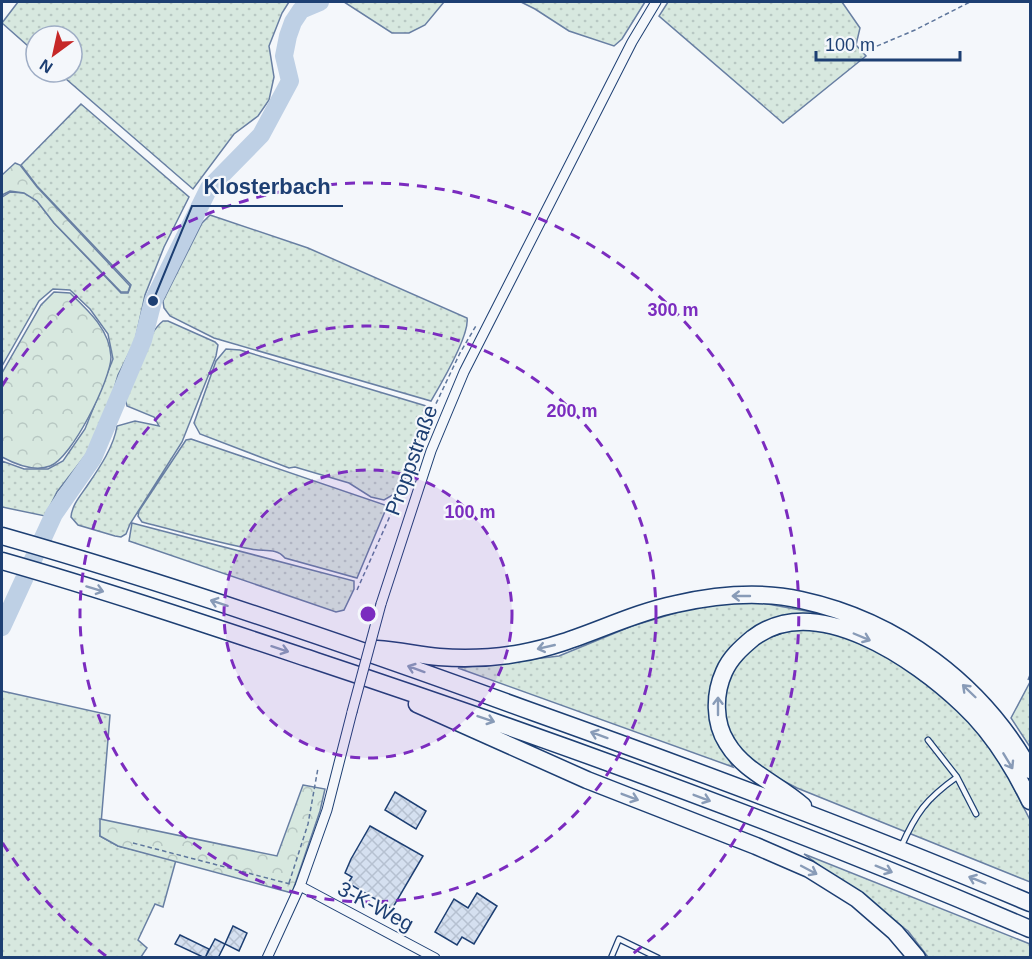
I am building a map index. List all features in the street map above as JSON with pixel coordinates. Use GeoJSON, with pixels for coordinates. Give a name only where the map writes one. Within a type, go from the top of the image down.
{"type":"FeatureCollection","features":[{"type":"Feature","properties":{"kind":"highway"},"geometry":{"type":"LineString","coordinates":[[2,536],[355,647],[813,814],[1030,903]]}},
{"type":"Feature","properties":{"kind":"highway"},"geometry":{"type":"LineString","coordinates":[[2,561],[371,679],[647,777],[836,850],[1030,929]]}},
{"type":"Feature","properties":{"kind":"highway"},"geometry":{"type":"LineString","coordinates":[[355,647],[399,650],[439,657],[480,658],[521,653],[563,643],[673,604],[715,596],[800,599],[837,609],[869,622],[927,654],[975,696],[997,720],[1019,750],[1030,770]]}},
{"type":"Feature","properties":{"kind":"highway"},"geometry":{"type":"LineString","coordinates":[[813,814],[789,794],[762,778],[739,758],[726,742],[718,723],[717,701],[720,681],[729,662],[743,646],[759,634],[779,625],[801,622],[832,625],[860,635],[918,667],[964,705],[987,731],[1006,756],[1030,801]]}},
{"type":"Feature","properties":{"kind":"highway"},"geometry":{"type":"LineString","coordinates":[[371,679],[430,711],[587,780],[809,869],[857,899],[895,932],[917,957]]}},
{"type":"Feature","properties":{"kind":"street","name":"Proppstraße"},"geometry":{"type":"LineString","coordinates":[[267,957],[300,886],[327,810],[381,604],[431,451],[464,372],[495,309],[632,42],[656,2]]}},
{"type":"Feature","properties":{"kind":"street","name":"3-K-Weg"},"geometry":{"type":"LineString","coordinates":[[300,886],[435,957]]}},
{"type":"Feature","properties":{"kind":"lane"},"geometry":{"type":"LineString","coordinates":[[928,740],[957,777],[976,814]]}},
{"type":"Feature","properties":{"kind":"lane"},"geometry":{"type":"LineString","coordinates":[[900,850],[920,810],[937,791],[957,777]]}},
{"type":"Feature","properties":{"kind":"lane"},"geometry":{"type":"LineString","coordinates":[[611,957],[620,939],[658,957]]}},
{"type":"Feature","properties":{"kind":"path"},"geometry":{"type":"LineString","coordinates":[[862,52],[915,30],[970,2]]}},
{"type":"Feature","properties":{"kind":"path"},"geometry":{"type":"LineString","coordinates":[[357,590],[394,507],[423,431],[460,353],[486,308],[495,309]]}},
{"type":"Feature","properties":{"kind":"path"},"geometry":{"type":"LineString","coordinates":[[1028,680],[1030,675]]}},
{"type":"Feature","properties":{"kind":"path"},"geometry":{"type":"LineString","coordinates":[[133,843],[289,883],[308,824],[318,768]]}},
{"type":"Feature","properties":{"kind":"green space"},"geometry":{"type":"Polygon","coordinates":[[[18,2],[289,2],[282,13],[269,46],[274,77],[269,100],[258,116],[234,134],[193,189],[72,84],[84,84],[84,24],[24,24],[24,42],[2,23],[18,2]]]}},
{"type":"Feature","properties":{"kind":"green space"},"geometry":{"type":"Polygon","coordinates":[[[344,2],[444,2],[425,25],[409,33],[392,33],[344,2]]]}},
{"type":"Feature","properties":{"kind":"green space"},"geometry":{"type":"Polygon","coordinates":[[[521,2],[645,2],[622,39],[614,46],[569,31],[521,2]]]}},
{"type":"Feature","properties":{"kind":"green space"},"geometry":{"type":"Polygon","coordinates":[[[668,2],[842,2],[860,28],[856,45],[866,56],[783,123],[659,16],[668,2]]]}},
{"type":"Feature","properties":{"kind":"green space"},"geometry":{"type":"Polygon","coordinates":[[[81,104],[189,197],[164,247],[145,295],[135,341],[118,375],[110,403],[88,452],[57,492],[45,516],[2,507],[2,461],[24,469],[48,469],[63,461],[85,429],[113,359],[108,334],[90,309],[70,290],[53,289],[39,301],[2,366],[2,197],[10,192],[25,193],[37,201],[54,223],[121,293],[128,293],[131,285],[37,186],[21,165],[81,104]]]}},
{"type":"Feature","properties":{"kind":"green space"},"geometry":{"type":"Polygon","coordinates":[[[15,163],[20,165],[37,187],[130,286],[128,292],[121,292],[54,223],[37,201],[24,193],[10,191],[2,195],[2,175],[15,163]]]}},
{"type":"Feature","properties":{"kind":"green space"},"geometry":{"type":"Polygon","coordinates":[[[210,215],[308,248],[467,318],[467,326],[460,347],[431,401],[214,338],[170,316],[164,308],[163,301],[202,223],[210,215]]]}},
{"type":"Feature","properties":{"kind":"green space"},"geometry":{"type":"Polygon","coordinates":[[[54,292],[70,293],[91,314],[107,338],[111,357],[98,399],[69,449],[50,466],[32,468],[2,457],[2,373],[41,305],[54,292]]]}},
{"type":"Feature","properties":{"kind":"green space"},"geometry":{"type":"Polygon","coordinates":[[[163,321],[168,321],[218,345],[216,356],[182,442],[126,534],[121,537],[115,536],[78,525],[71,517],[73,508],[106,456],[117,426],[135,421],[159,426],[154,417],[127,406],[125,395],[141,354],[152,334],[163,321]]]}},
{"type":"Feature","properties":{"kind":"green space"},"geometry":{"type":"Polygon","coordinates":[[[226,349],[240,350],[426,406],[429,410],[396,493],[384,500],[371,497],[349,483],[295,467],[289,468],[200,434],[194,423],[216,361],[226,349]]]}},
{"type":"Feature","properties":{"kind":"green space"},"geometry":{"type":"Polygon","coordinates":[[[191,439],[385,505],[386,509],[357,578],[285,558],[278,552],[237,546],[142,522],[138,516],[139,511],[186,440],[191,439]]]}},
{"type":"Feature","properties":{"kind":"green space"},"geometry":{"type":"Polygon","coordinates":[[[132,523],[354,581],[354,589],[344,610],[336,612],[129,541],[132,523]]]}},
{"type":"Feature","properties":{"kind":"green space"},"geometry":{"type":"Polygon","coordinates":[[[751,601],[828,615],[826,621],[797,617],[726,654],[712,729],[733,767],[458,668],[559,656],[632,626],[692,608],[751,601]]]}},
{"type":"Feature","properties":{"kind":"green space"},"geometry":{"type":"Polygon","coordinates":[[[796,628],[841,634],[885,655],[923,678],[961,710],[1002,765],[1030,820],[1030,882],[797,788],[766,772],[745,757],[728,731],[722,698],[736,662],[758,642],[796,628]]]}},
{"type":"Feature","properties":{"kind":"green space"},"geometry":{"type":"Polygon","coordinates":[[[1030,682],[1030,747],[1011,718],[1030,682]]]}},
{"type":"Feature","properties":{"kind":"green space"},"geometry":{"type":"Polygon","coordinates":[[[2,691],[110,715],[100,836],[118,846],[176,860],[163,907],[155,904],[138,940],[147,948],[141,957],[2,958],[2,691]]]}},
{"type":"Feature","properties":{"kind":"green space"},"geometry":{"type":"Polygon","coordinates":[[[303,785],[325,789],[320,811],[292,893],[118,846],[100,836],[100,819],[277,856],[303,785]]]}},
{"type":"Feature","properties":{"kind":"green space"},"geometry":{"type":"Polygon","coordinates":[[[804,854],[1030,944],[1030,957],[928,957],[908,931],[804,854]]]}},
{"type":"Feature","properties":{"kind":"building"},"geometry":{"type":"Polygon","coordinates":[[[395,792],[426,811],[416,829],[385,810],[395,792]]]}},
{"type":"Feature","properties":{"kind":"building"},"geometry":{"type":"Polygon","coordinates":[[[370,826],[423,856],[392,909],[348,883],[352,877],[345,873],[370,826]]]}},
{"type":"Feature","properties":{"kind":"building"},"geometry":{"type":"Polygon","coordinates":[[[477,893],[497,906],[474,944],[462,937],[457,945],[435,932],[454,899],[468,908],[477,893]]]}},
{"type":"Feature","properties":{"kind":"building"},"geometry":{"type":"Polygon","coordinates":[[[233,926],[247,933],[239,951],[225,944],[233,926]]]}},
{"type":"Feature","properties":{"kind":"building"},"geometry":{"type":"Polygon","coordinates":[[[180,935],[209,949],[205,958],[175,944],[180,935]]]}},
{"type":"Feature","properties":{"kind":"building"},"geometry":{"type":"Polygon","coordinates":[[[215,939],[225,944],[218,958],[205,958],[215,939]]]}},
{"type":"Feature","properties":{"kind":"waterway"},"geometry":{"type":"LineString","coordinates":[[2,627],[54,514],[93,458],[143,340],[153,301],[209,188],[261,135],[290,81],[284,56],[293,22],[301,10],[320,2]]}},
{"type":"Feature","properties":{"kind":"place","name":"Klosterbach"},"geometry":{"type":"Point","coordinates":[153,301]}}]}
